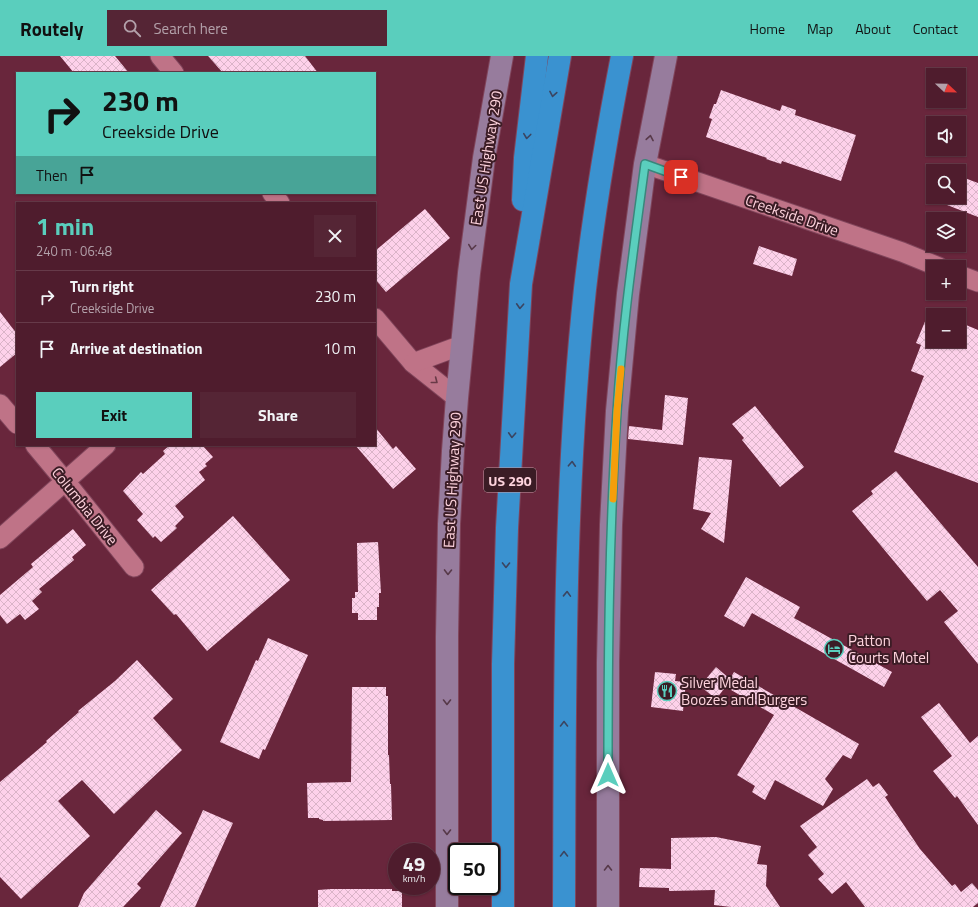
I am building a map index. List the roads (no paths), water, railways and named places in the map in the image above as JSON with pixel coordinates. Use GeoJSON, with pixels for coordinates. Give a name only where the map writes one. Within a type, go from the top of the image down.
{"type":"FeatureCollection","features":[{"type":"Feature","properties":{"kind":"highway"},"geometry":{"type":"LineString","coordinates":[[521,284],[525,158],[537,56]]}},
{"type":"Feature","properties":{"kind":"highway","name":"US 290"},"geometry":{"type":"LineString","coordinates":[[503,907],[503,672],[507,528],[521,284],[560,56]]}},
{"type":"Feature","properties":{"kind":"highway"},"geometry":{"type":"LineString","coordinates":[[564,907],[565,665],[569,530],[575,409],[585,290],[598,189],[622,56]]}},
{"type":"Feature","properties":{"kind":"main road","name":"East US Highway 290"},"geometry":{"type":"LineString","coordinates":[[447,907],[446,636],[449,524],[457,398],[469,273],[483,166],[502,56]]}},
{"type":"Feature","properties":{"kind":"main road"},"geometry":{"type":"LineString","coordinates":[[608,907],[608,662],[611,525],[617,411],[628,294],[645,164],[666,56]]}},
{"type":"Feature","properties":{"kind":"street"},"geometry":{"type":"LineString","coordinates":[[160,56],[173,72]]}},
{"type":"Feature","properties":{"kind":"street","name":"Creekside Drive"},"geometry":{"type":"LineString","coordinates":[[645,164],[902,252],[926,262]]}},
{"type":"Feature","properties":{"kind":"street"},"geometry":{"type":"LineString","coordinates":[[273,194],[279,202]]}},
{"type":"Feature","properties":{"kind":"street"},"geometry":{"type":"LineString","coordinates":[[966,278],[978,282]]}},
{"type":"Feature","properties":{"kind":"street"},"geometry":{"type":"LineString","coordinates":[[376,319],[413,363],[457,398]]}},
{"type":"Feature","properties":{"kind":"street"},"geometry":{"type":"LineString","coordinates":[[413,363],[462,344]]}},
{"type":"Feature","properties":{"kind":"street"},"geometry":{"type":"LineString","coordinates":[[0,404],[16,423]]}},
{"type":"Feature","properties":{"kind":"street","name":"Columbia Drive"},"geometry":{"type":"LineString","coordinates":[[36,446],[134,567]]}},
{"type":"Feature","properties":{"kind":"street"},"geometry":{"type":"LineString","coordinates":[[0,539],[105,446]]}},
{"type":"Feature","properties":{"kind":"place","name":"Patton Courts Motel"},"geometry":{"type":"Point","coordinates":[834,649]}},
{"type":"Feature","properties":{"kind":"place","name":"Silver Medal Boozes and Burgers"},"geometry":{"type":"Point","coordinates":[667,691]}}]}
